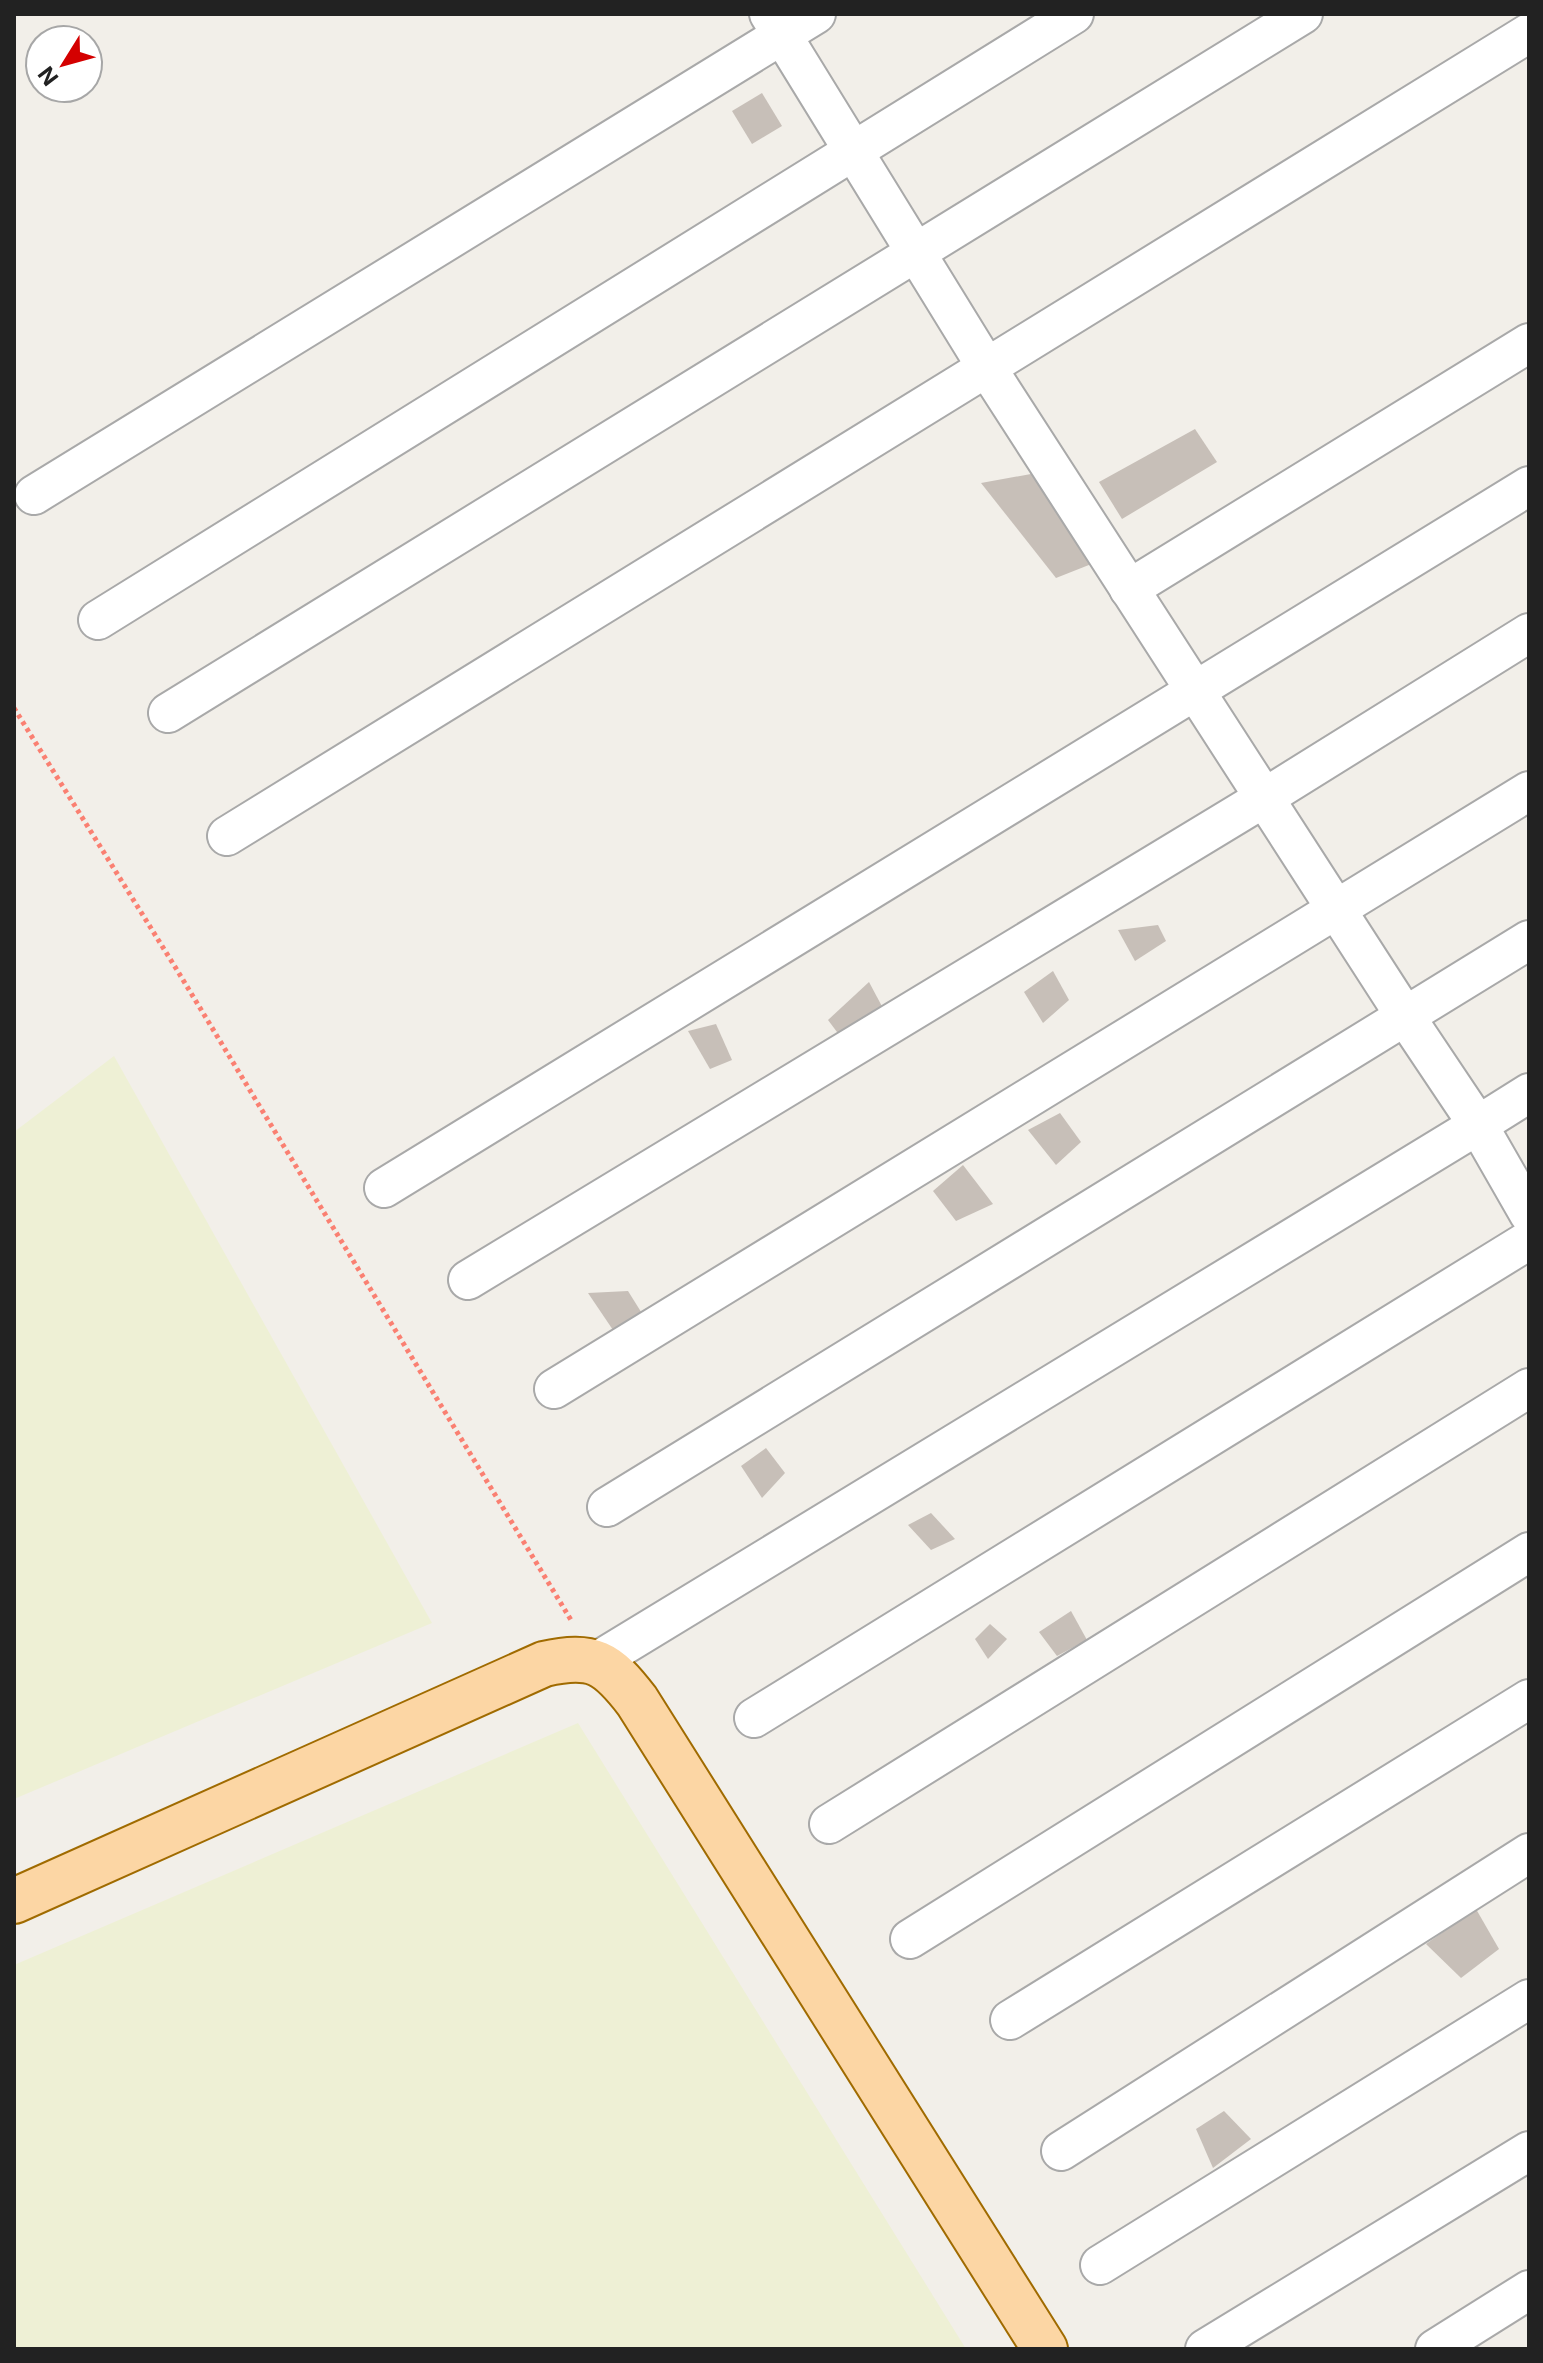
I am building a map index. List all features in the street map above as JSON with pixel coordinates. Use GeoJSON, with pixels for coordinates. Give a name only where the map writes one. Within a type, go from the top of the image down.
{"type":"FeatureCollection","features":[{"type":"Feature","properties":{"kind":"main road"},"geometry":{"type":"LineString","coordinates":[[14,1901],[544,1664],[571,1658],[596,1662],[619,1677],[637,1701],[1045,2349]]}},
{"type":"Feature","properties":{"kind":"street"},"geometry":{"type":"LineString","coordinates":[[34,495],[776,24],[816,14]]}},
{"type":"Feature","properties":{"kind":"street"},"geometry":{"type":"LineString","coordinates":[[98,620],[1074,14]]}},
{"type":"Feature","properties":{"kind":"street"},"geometry":{"type":"LineString","coordinates":[[168,713],[1303,14]]}},
{"type":"Feature","properties":{"kind":"street"},"geometry":{"type":"LineString","coordinates":[[776,24],[987,368],[1478,1125],[1529,1214]]}},
{"type":"Feature","properties":{"kind":"street"},"geometry":{"type":"LineString","coordinates":[[227,836],[1529,33]]}},
{"type":"Feature","properties":{"kind":"street"},"geometry":{"type":"LineString","coordinates":[[1129,589],[1529,343]]}},
{"type":"Feature","properties":{"kind":"street"},"geometry":{"type":"LineString","coordinates":[[384,1188],[1529,486]]}},
{"type":"Feature","properties":{"kind":"street"},"geometry":{"type":"LineString","coordinates":[[468,1280],[1264,798],[1529,633]]}},
{"type":"Feature","properties":{"kind":"street"},"geometry":{"type":"LineString","coordinates":[[554,1389],[1529,791]]}},
{"type":"Feature","properties":{"kind":"street"},"geometry":{"type":"LineString","coordinates":[[607,1507],[1529,940]]}},
{"type":"Feature","properties":{"kind":"street"},"geometry":{"type":"LineString","coordinates":[[596,1662],[1529,1093]]}},
{"type":"Feature","properties":{"kind":"street"},"geometry":{"type":"LineString","coordinates":[[754,1718],[1529,1240]]}},
{"type":"Feature","properties":{"kind":"street"},"geometry":{"type":"LineString","coordinates":[[829,1824],[1529,1388]]}},
{"type":"Feature","properties":{"kind":"street"},"geometry":{"type":"LineString","coordinates":[[910,1939],[1529,1552]]}},
{"type":"Feature","properties":{"kind":"street"},"geometry":{"type":"LineString","coordinates":[[1010,2020],[1529,1699]]}},
{"type":"Feature","properties":{"kind":"street"},"geometry":{"type":"LineString","coordinates":[[1061,2151],[1529,1853]]}},
{"type":"Feature","properties":{"kind":"street"},"geometry":{"type":"LineString","coordinates":[[1100,2265],[1529,1999]]}},
{"type":"Feature","properties":{"kind":"street"},"geometry":{"type":"LineString","coordinates":[[1205,2349],[1529,2151]]}},
{"type":"Feature","properties":{"kind":"street"},"geometry":{"type":"LineString","coordinates":[[1435,2349],[1529,2290]]}},
{"type":"Feature","properties":{"kind":"path"},"geometry":{"type":"LineString","coordinates":[[14,708],[202,1011],[596,1662]]}},
{"type":"Feature","properties":{"kind":"green space"},"geometry":{"type":"Polygon","coordinates":[[[114,1056],[432,1623],[14,1799],[14,1132],[114,1056]]]}},
{"type":"Feature","properties":{"kind":"green space"},"geometry":{"type":"Polygon","coordinates":[[[578,1723],[966,2349],[14,2349],[14,1965],[578,1723]]]}},
{"type":"Feature","properties":{"kind":"building"},"geometry":{"type":"Polygon","coordinates":[[[762,93],[782,126],[752,144],[732,111],[762,93]]]}},
{"type":"Feature","properties":{"kind":"building"},"geometry":{"type":"Polygon","coordinates":[[[1195,429],[1217,462],[1122,519],[1099,482],[1195,429]]]}},
{"type":"Feature","properties":{"kind":"building"},"geometry":{"type":"Polygon","coordinates":[[[1031,474],[1099,561],[1056,578],[981,483],[1031,474]]]}},
{"type":"Feature","properties":{"kind":"building"},"geometry":{"type":"Polygon","coordinates":[[[1158,925],[1166,941],[1135,961],[1118,930],[1158,925]]]}},
{"type":"Feature","properties":{"kind":"building"},"geometry":{"type":"Polygon","coordinates":[[[1053,971],[1069,1000],[1043,1023],[1024,992],[1053,971]]]}},
{"type":"Feature","properties":{"kind":"building"},"geometry":{"type":"Polygon","coordinates":[[[869,982],[885,1012],[843,1040],[828,1020],[869,982]]]}},
{"type":"Feature","properties":{"kind":"building"},"geometry":{"type":"Polygon","coordinates":[[[716,1024],[732,1060],[710,1069],[688,1031],[716,1024]]]}},
{"type":"Feature","properties":{"kind":"building"},"geometry":{"type":"Polygon","coordinates":[[[1060,1113],[1081,1142],[1056,1165],[1028,1130],[1060,1113]]]}},
{"type":"Feature","properties":{"kind":"building"},"geometry":{"type":"Polygon","coordinates":[[[963,1165],[993,1204],[956,1221],[933,1191],[963,1165]]]}},
{"type":"Feature","properties":{"kind":"building"},"geometry":{"type":"Polygon","coordinates":[[[628,1291],[643,1315],[615,1333],[588,1293],[628,1291]]]}},
{"type":"Feature","properties":{"kind":"building"},"geometry":{"type":"Polygon","coordinates":[[[766,1448],[785,1473],[762,1498],[741,1466],[766,1448]]]}},
{"type":"Feature","properties":{"kind":"building"},"geometry":{"type":"Polygon","coordinates":[[[931,1513],[955,1539],[931,1550],[908,1525],[931,1513]]]}},
{"type":"Feature","properties":{"kind":"building"},"geometry":{"type":"Polygon","coordinates":[[[1071,1611],[1087,1640],[1057,1656],[1039,1632],[1071,1611]]]}},
{"type":"Feature","properties":{"kind":"building"},"geometry":{"type":"Polygon","coordinates":[[[990,1624],[1007,1639],[988,1659],[975,1639],[990,1624]]]}},
{"type":"Feature","properties":{"kind":"building"},"geometry":{"type":"Polygon","coordinates":[[[1476,1909],[1499,1949],[1461,1978],[1426,1944],[1476,1909]]]}},
{"type":"Feature","properties":{"kind":"building"},"geometry":{"type":"Polygon","coordinates":[[[1224,2111],[1251,2139],[1213,2168],[1196,2129],[1224,2111]]]}}]}
